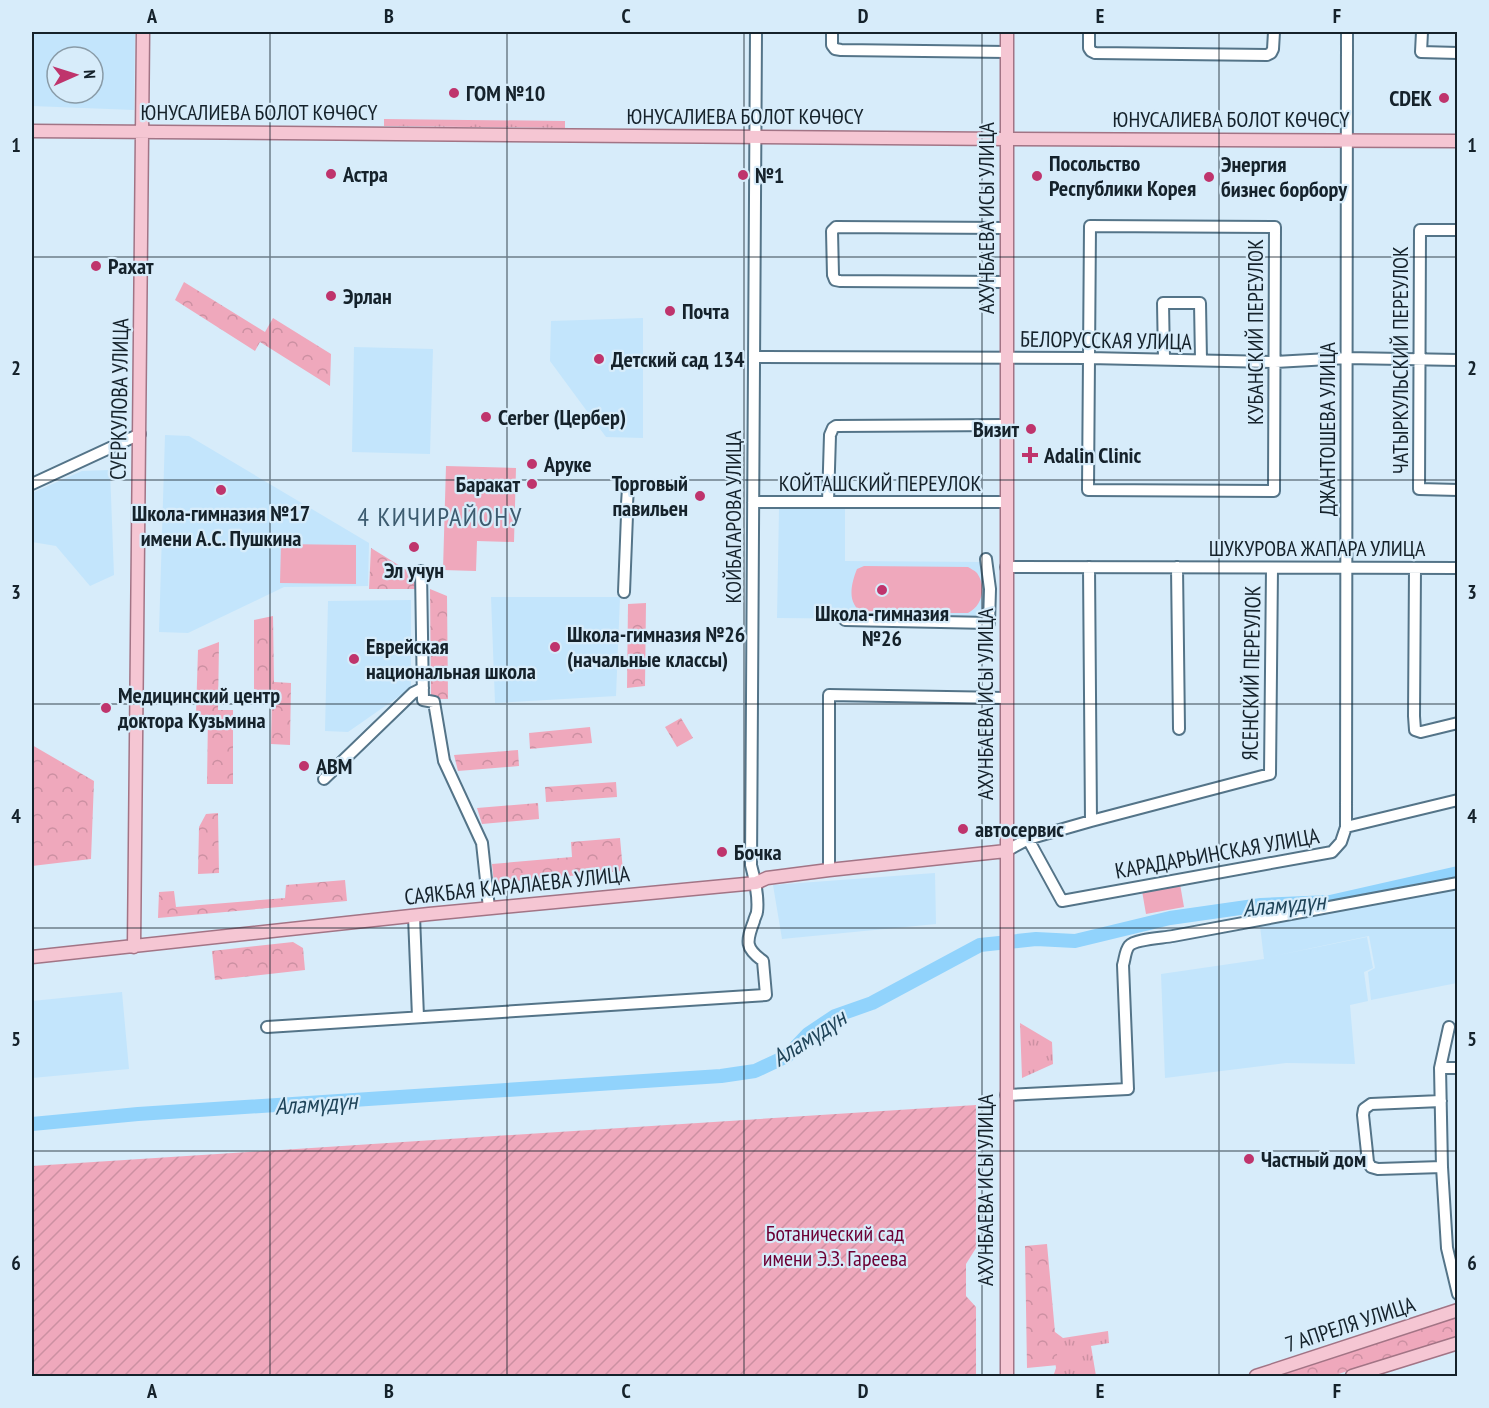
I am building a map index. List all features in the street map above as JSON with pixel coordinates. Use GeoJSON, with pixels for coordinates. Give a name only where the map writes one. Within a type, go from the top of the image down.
{"type":"FeatureCollection","features":[{"type":"Feature","properties":{"kind":"main road","name":"СУЕРКУЛОВА УЛИЦА"},"geometry":{"type":"LineString","coordinates":[[134,946],[143,32]]}},
{"type":"Feature","properties":{"kind":"main road","name":"АХУНБАЕВА ИСЫ УЛИЦА"},"geometry":{"type":"LineString","coordinates":[[1007,32],[1007,1377]]}},
{"type":"Feature","properties":{"kind":"main road","name":"ЮНУСАЛИЕВА БОЛОТ КӨЧӨСҮ"},"geometry":{"type":"LineString","coordinates":[[32,131],[1458,141]]}},
{"type":"Feature","properties":{"kind":"main road","name":"САЯКБАЯ КАРАЛАЕВА УЛИЦА"},"geometry":{"type":"LineString","coordinates":[[32,957],[489,908],[756,883],[767,878],[829,870],[1006,851]]}},
{"type":"Feature","properties":{"kind":"main road","name":"7 АПРЕЛЯ УЛИЦА"},"geometry":{"type":"LineString","coordinates":[[1256,1377],[1458,1310]]}},
{"type":"Feature","properties":{"kind":"main road"},"geometry":{"type":"LineString","coordinates":[[1352,1377],[1458,1343]]}},
{"type":"Feature","properties":{"kind":"street","name":"КОЙБАГАРОВА УЛИЦА"},"geometry":{"type":"LineString","coordinates":[[418,1017],[766,995],[763,962],[750,951],[748,945],[757,913],[756,883],[751,865],[756,32]]}},
{"type":"Feature","properties":{"kind":"street"},"geometry":{"type":"LineString","coordinates":[[832,32],[832,45],[835,49],[841,50],[1007,52]]}},
{"type":"Feature","properties":{"kind":"street"},"geometry":{"type":"LineString","coordinates":[[1089,32],[1089,48],[1095,53],[1267,55],[1273,49],[1274,32]]}},
{"type":"Feature","properties":{"kind":"street","name":"ДЖАНТОШЕВА УЛИЦА"},"geometry":{"type":"LineString","coordinates":[[1346,827],[1347,32]]}},
{"type":"Feature","properties":{"kind":"street"},"geometry":{"type":"LineString","coordinates":[[1422,32],[1421,52],[1458,53]]}},
{"type":"Feature","properties":{"kind":"street","name":"КУБАНСКИЙ ПЕРЕУЛОК"},"geometry":{"type":"LineString","coordinates":[[1090,226],[1275,227],[1274,491],[1088,490],[1089,358],[1090,226]]}},
{"type":"Feature","properties":{"kind":"street"},"geometry":{"type":"LineString","coordinates":[[1006,228],[836,227],[832,231],[835,280],[1006,282]]}},
{"type":"Feature","properties":{"kind":"street","name":"ЧАТЫРКУЛЬСКИЙ ПЕРЕУЛОК"},"geometry":{"type":"LineString","coordinates":[[1458,230],[1420,230],[1419,359],[1419,489],[1458,490]]}},
{"type":"Feature","properties":{"kind":"street"},"geometry":{"type":"LineString","coordinates":[[1164,359],[1164,303],[1200,303],[1201,360]]}},
{"type":"Feature","properties":{"kind":"street","name":"БЕЛОРУССКАЯ УЛИЦА"},"geometry":{"type":"LineString","coordinates":[[754,357],[1089,358],[1275,362],[1347,358],[1458,360]]}},
{"type":"Feature","properties":{"kind":"street"},"geometry":{"type":"LineString","coordinates":[[828,502],[830,435],[836,426],[1006,425]]}},
{"type":"Feature","properties":{"kind":"street"},"geometry":{"type":"LineString","coordinates":[[32,484],[140,434]]}},
{"type":"Feature","properties":{"kind":"street"},"geometry":{"type":"LineString","coordinates":[[624,592],[628,488]]}},
{"type":"Feature","properties":{"kind":"street","name":"КОЙТАШСКИЙ ПЕРЕУЛОК"},"geometry":{"type":"LineString","coordinates":[[753,502],[1006,502]]}},
{"type":"Feature","properties":{"kind":"street"},"geometry":{"type":"LineString","coordinates":[[845,621],[989,623],[990,589],[987,558]]}},
{"type":"Feature","properties":{"kind":"street","name":"ШУКУРОВА ЖАПАРА УЛИЦА"},"geometry":{"type":"LineString","coordinates":[[1006,567],[1458,568]]}},
{"type":"Feature","properties":{"kind":"street"},"geometry":{"type":"LineString","coordinates":[[1089,567],[1090,821]]}},
{"type":"Feature","properties":{"kind":"street","name":"ШУКУРОВА ЖАПАРА УЛИЦА"},"geometry":{"type":"LineString","coordinates":[[1177,567],[1179,729]]}},
{"type":"Feature","properties":{"kind":"street","name":"ЯСЕНСКИЙ ПЕРЕУЛОК"},"geometry":{"type":"LineString","coordinates":[[1028,839],[1270,774],[1272,568]]}},
{"type":"Feature","properties":{"kind":"street"},"geometry":{"type":"LineString","coordinates":[[1415,568],[1414,730],[1421,732],[1458,723]]}},
{"type":"Feature","properties":{"kind":"street"},"geometry":{"type":"LineString","coordinates":[[421,571],[423,700],[434,702],[444,761],[482,843],[489,908]]}},
{"type":"Feature","properties":{"kind":"street"},"geometry":{"type":"LineString","coordinates":[[324,779],[413,693],[423,688]]}},
{"type":"Feature","properties":{"kind":"street"},"geometry":{"type":"LineString","coordinates":[[829,870],[830,695],[1006,698]]}},
{"type":"Feature","properties":{"kind":"street","name":"КАРАДАРЬИНСКАЯ УЛИЦА"},"geometry":{"type":"LineString","coordinates":[[1028,839],[1062,901],[1332,852],[1341,842],[1346,827],[1458,801]]}},
{"type":"Feature","properties":{"kind":"street"},"geometry":{"type":"LineString","coordinates":[[1006,851],[1028,839]]}},
{"type":"Feature","properties":{"kind":"street"},"geometry":{"type":"LineString","coordinates":[[1006,1095],[1128,1089],[1123,965],[1126,952],[1136,941],[1458,883]]}},
{"type":"Feature","properties":{"kind":"street"},"geometry":{"type":"LineString","coordinates":[[267,1027],[418,1017],[414,916]]}},
{"type":"Feature","properties":{"kind":"street"},"geometry":{"type":"LineString","coordinates":[[1449,1027],[1440,1068],[1442,1167],[1458,1294]]}},
{"type":"Feature","properties":{"kind":"street"},"geometry":{"type":"LineString","coordinates":[[1440,1068],[1458,1068]]}},
{"type":"Feature","properties":{"kind":"street"},"geometry":{"type":"LineString","coordinates":[[1440,1101],[1371,1104],[1366,1107],[1363,1115],[1368,1162],[1371,1167],[1378,1169],[1442,1167]]}},
{"type":"Feature","properties":{"kind":"shaded area"},"geometry":{"type":"Polygon","coordinates":[[[32,32],[135,32],[134,110],[32,106],[32,32]]]}},
{"type":"Feature","properties":{"kind":"shaded area"},"geometry":{"type":"Polygon","coordinates":[[[643,318],[643,438],[606,437],[550,361],[551,321],[643,318]]]}},
{"type":"Feature","properties":{"kind":"shaded area"},"geometry":{"type":"Polygon","coordinates":[[[354,347],[433,349],[430,454],[352,452],[354,347]]]}},
{"type":"Feature","properties":{"kind":"shaded area","name":"Школа-гимназия №17 имени А.С. Пушкина"},"geometry":{"type":"Polygon","coordinates":[[[165,435],[189,436],[369,543],[368,586],[284,587],[188,633],[159,632],[165,435]]]}},
{"type":"Feature","properties":{"kind":"shaded area"},"geometry":{"type":"Polygon","coordinates":[[[110,470],[114,575],[90,586],[56,546],[32,542],[32,493],[82,471],[110,470]]]}},
{"type":"Feature","properties":{"kind":"shaded area","name":"Школа-гимназия №26"},"geometry":{"type":"Polygon","coordinates":[[[779,509],[845,509],[845,561],[986,562],[986,620],[777,618],[779,509]]]}},
{"type":"Feature","properties":{"kind":"shaded area","name":"Школа-гимназия №26 (начальные классы)"},"geometry":{"type":"Polygon","coordinates":[[[491,597],[620,597],[616,696],[495,703],[491,597]]]}},
{"type":"Feature","properties":{"kind":"shaded area"},"geometry":{"type":"Polygon","coordinates":[[[411,600],[411,688],[348,732],[325,731],[328,601],[411,600]]]}},
{"type":"Feature","properties":{"kind":"shaded area"},"geometry":{"type":"Polygon","coordinates":[[[935,873],[936,924],[782,939],[773,885],[935,873]]]}},
{"type":"Feature","properties":{"kind":"shaded area"},"geometry":{"type":"Polygon","coordinates":[[[1457,888],[1457,983],[1371,1000],[1368,972],[1375,968],[1369,936],[1264,958],[1367,937],[1373,968],[1364,972],[1368,1001],[1350,1005],[1355,1064],[1286,1063],[1165,1078],[1161,974],[1264,959],[1260,926],[1457,888]]]}},
{"type":"Feature","properties":{"kind":"shaded area"},"geometry":{"type":"Polygon","coordinates":[[[122,992],[129,1069],[32,1078],[32,1001],[122,992]]]}},
{"type":"Feature","properties":{"kind":"green space"},"geometry":{"type":"Polygon","coordinates":[[[384,119],[565,121],[565,128],[384,126],[384,119]]]}},
{"type":"Feature","properties":{"kind":"green space"},"geometry":{"type":"Polygon","coordinates":[[[184,282],[265,332],[273,318],[331,354],[330,386],[260,342],[255,351],[175,300],[184,282]]]}},
{"type":"Feature","properties":{"kind":"green space"},"geometry":{"type":"Polygon","coordinates":[[[446,466],[516,468],[514,542],[477,541],[476,571],[443,570],[446,466]]]}},
{"type":"Feature","properties":{"kind":"green space"},"geometry":{"type":"Polygon","coordinates":[[[281,544],[356,545],[356,584],[280,583],[281,544]]]}},
{"type":"Feature","properties":{"kind":"green space"},"geometry":{"type":"Polygon","coordinates":[[[371,548],[418,577],[418,589],[369,589],[371,548]]]}},
{"type":"Feature","properties":{"kind":"green space"},"geometry":{"type":"Polygon","coordinates":[[[864,566],[968,567],[980,578],[982,596],[977,606],[968,613],[864,613],[854,605],[852,594],[857,569],[864,566]]]}},
{"type":"Feature","properties":{"kind":"green space"},"geometry":{"type":"Polygon","coordinates":[[[430,589],[447,596],[448,699],[431,699],[430,589]]]}},
{"type":"Feature","properties":{"kind":"green space"},"geometry":{"type":"Polygon","coordinates":[[[646,603],[645,686],[627,688],[628,604],[646,603]]]}},
{"type":"Feature","properties":{"kind":"green space"},"geometry":{"type":"Polygon","coordinates":[[[273,616],[274,682],[291,683],[290,745],[271,744],[272,693],[254,689],[254,620],[273,616]]]}},
{"type":"Feature","properties":{"kind":"green space"},"geometry":{"type":"Polygon","coordinates":[[[219,642],[218,710],[233,710],[233,784],[207,784],[208,716],[196,714],[198,650],[219,642]]]}},
{"type":"Feature","properties":{"kind":"green space"},"geometry":{"type":"Polygon","coordinates":[[[681,718],[693,738],[677,747],[665,727],[681,718]]]}},
{"type":"Feature","properties":{"kind":"green space"},"geometry":{"type":"Polygon","coordinates":[[[590,727],[592,743],[530,749],[529,733],[590,727]]]}},
{"type":"Feature","properties":{"kind":"green space"},"geometry":{"type":"Polygon","coordinates":[[[32,745],[94,781],[91,859],[32,866],[32,745]]]}},
{"type":"Feature","properties":{"kind":"green space"},"geometry":{"type":"Polygon","coordinates":[[[518,750],[519,766],[458,771],[454,755],[518,750]]]}},
{"type":"Feature","properties":{"kind":"green space"},"geometry":{"type":"Polygon","coordinates":[[[616,782],[617,797],[546,802],[545,787],[616,782]]]}},
{"type":"Feature","properties":{"kind":"green space"},"geometry":{"type":"Polygon","coordinates":[[[538,803],[539,819],[482,824],[477,808],[538,803]]]}},
{"type":"Feature","properties":{"kind":"green space"},"geometry":{"type":"Polygon","coordinates":[[[218,813],[219,873],[198,874],[199,827],[206,814],[218,813]]]}},
{"type":"Feature","properties":{"kind":"green space"},"geometry":{"type":"Polygon","coordinates":[[[620,838],[623,871],[494,883],[492,864],[572,857],[571,842],[620,838]]]}},
{"type":"Feature","properties":{"kind":"green space"},"geometry":{"type":"Polygon","coordinates":[[[345,880],[347,901],[158,918],[159,892],[174,891],[176,907],[285,898],[286,885],[345,880]]]}},
{"type":"Feature","properties":{"kind":"green space"},"geometry":{"type":"Polygon","coordinates":[[[1180,884],[1184,907],[1146,914],[1142,891],[1180,884]]]}},
{"type":"Feature","properties":{"kind":"green space"},"geometry":{"type":"Polygon","coordinates":[[[293,942],[303,948],[305,970],[215,980],[212,951],[293,942]]]}},
{"type":"Feature","properties":{"kind":"green space"},"geometry":{"type":"Polygon","coordinates":[[[1020,1023],[1052,1042],[1053,1064],[1022,1078],[1020,1023]]]}},
{"type":"Feature","properties":{"kind":"green space","name":"Ботанический сад имени Э.З. Гареева"},"geometry":{"type":"Polygon","coordinates":[[[976,1105],[976,1248],[966,1264],[966,1296],[976,1307],[976,1376],[32,1376],[32,1166],[976,1105]]]}},
{"type":"Feature","properties":{"kind":"green space"},"geometry":{"type":"Polygon","coordinates":[[[1047,1244],[1058,1365],[1027,1368],[1025,1246],[1047,1244]]]}},
{"type":"Feature","properties":{"kind":"green space"},"geometry":{"type":"Polygon","coordinates":[[[1457,1316],[1457,1337],[1332,1376],[1274,1376],[1457,1316]]]}},
{"type":"Feature","properties":{"kind":"green space"},"geometry":{"type":"Polygon","coordinates":[[[1051,1329],[1063,1338],[1108,1331],[1109,1343],[1091,1346],[1096,1376],[1052,1376],[1056,1368],[1051,1329]]]}},
{"type":"Feature","properties":{"kind":"waterway","name":"Аламүдүн"},"geometry":{"type":"LineString","coordinates":[[32,1124],[138,1114],[721,1076],[755,1071],[787,1056],[808,1034],[835,1016],[872,1003],[980,945],[1036,939],[1075,941],[1170,918],[1261,905],[1330,902],[1458,873]]}},
{"type":"Feature","properties":{"kind":"place","name":"ГОМ №10"},"geometry":{"type":"Point","coordinates":[454,93]}},
{"type":"Feature","properties":{"kind":"place","name":"CDEK"},"geometry":{"type":"Point","coordinates":[1444,98]}},
{"type":"Feature","properties":{"kind":"place","name":"Астра"},"geometry":{"type":"Point","coordinates":[331,174]}},
{"type":"Feature","properties":{"kind":"place","name":"№1"},"geometry":{"type":"Point","coordinates":[743,175]}},
{"type":"Feature","properties":{"kind":"place","name":"Посольство Республики Корея"},"geometry":{"type":"Point","coordinates":[1037,176]}},
{"type":"Feature","properties":{"kind":"place","name":"Энергия бизнес борбору"},"geometry":{"type":"Point","coordinates":[1209,177]}},
{"type":"Feature","properties":{"kind":"place","name":"Рахат"},"geometry":{"type":"Point","coordinates":[96,266]}},
{"type":"Feature","properties":{"kind":"place","name":"Эрлан"},"geometry":{"type":"Point","coordinates":[331,296]}},
{"type":"Feature","properties":{"kind":"place","name":"Почта"},"geometry":{"type":"Point","coordinates":[670,311]}},
{"type":"Feature","properties":{"kind":"place","name":"Детский сад 134"},"geometry":{"type":"Point","coordinates":[599,359]}},
{"type":"Feature","properties":{"kind":"place","name":"Cerber (Цербер)"},"geometry":{"type":"Point","coordinates":[486,417]}},
{"type":"Feature","properties":{"kind":"place","name":"Визит"},"geometry":{"type":"Point","coordinates":[1031,429]}},
{"type":"Feature","properties":{"kind":"place","name":"Adalin Clinic"},"geometry":{"type":"Point","coordinates":[1030,455]}},
{"type":"Feature","properties":{"kind":"place","name":"Аруке"},"geometry":{"type":"Point","coordinates":[532,464]}},
{"type":"Feature","properties":{"kind":"place","name":"Баракат"},"geometry":{"type":"Point","coordinates":[532,484]}},
{"type":"Feature","properties":{"kind":"place","name":"Школа-гимназия №17 имени А.С. Пушкина"},"geometry":{"type":"Point","coordinates":[221,490]}},
{"type":"Feature","properties":{"kind":"place","name":"Торговый павильен"},"geometry":{"type":"Point","coordinates":[700,496]}},
{"type":"Feature","properties":{"kind":"place","name":"Эл учун"},"geometry":{"type":"Point","coordinates":[414,547]}},
{"type":"Feature","properties":{"kind":"place","name":"Школа-гимназия №26"},"geometry":{"type":"Point","coordinates":[882,590]}},
{"type":"Feature","properties":{"kind":"place","name":"Школа-гимназия №26 (начальные классы)"},"geometry":{"type":"Point","coordinates":[555,647]}},
{"type":"Feature","properties":{"kind":"place","name":"Еврейская национальная школа"},"geometry":{"type":"Point","coordinates":[354,659]}},
{"type":"Feature","properties":{"kind":"place","name":"Медицинский центр доктора Кузьмина"},"geometry":{"type":"Point","coordinates":[106,708]}},
{"type":"Feature","properties":{"kind":"place","name":"ABM"},"geometry":{"type":"Point","coordinates":[304,766]}},
{"type":"Feature","properties":{"kind":"place","name":"автосервис"},"geometry":{"type":"Point","coordinates":[963,829]}},
{"type":"Feature","properties":{"kind":"place","name":"Бочка"},"geometry":{"type":"Point","coordinates":[722,852]}},
{"type":"Feature","properties":{"kind":"place","name":"Частный дом"},"geometry":{"type":"Point","coordinates":[1249,1159]}},
{"type":"Feature","properties":{"kind":"district","name":"4 КИЧИРАЙОНУ"},"geometry":{"type":"Point","coordinates":[440,517]}}]}
